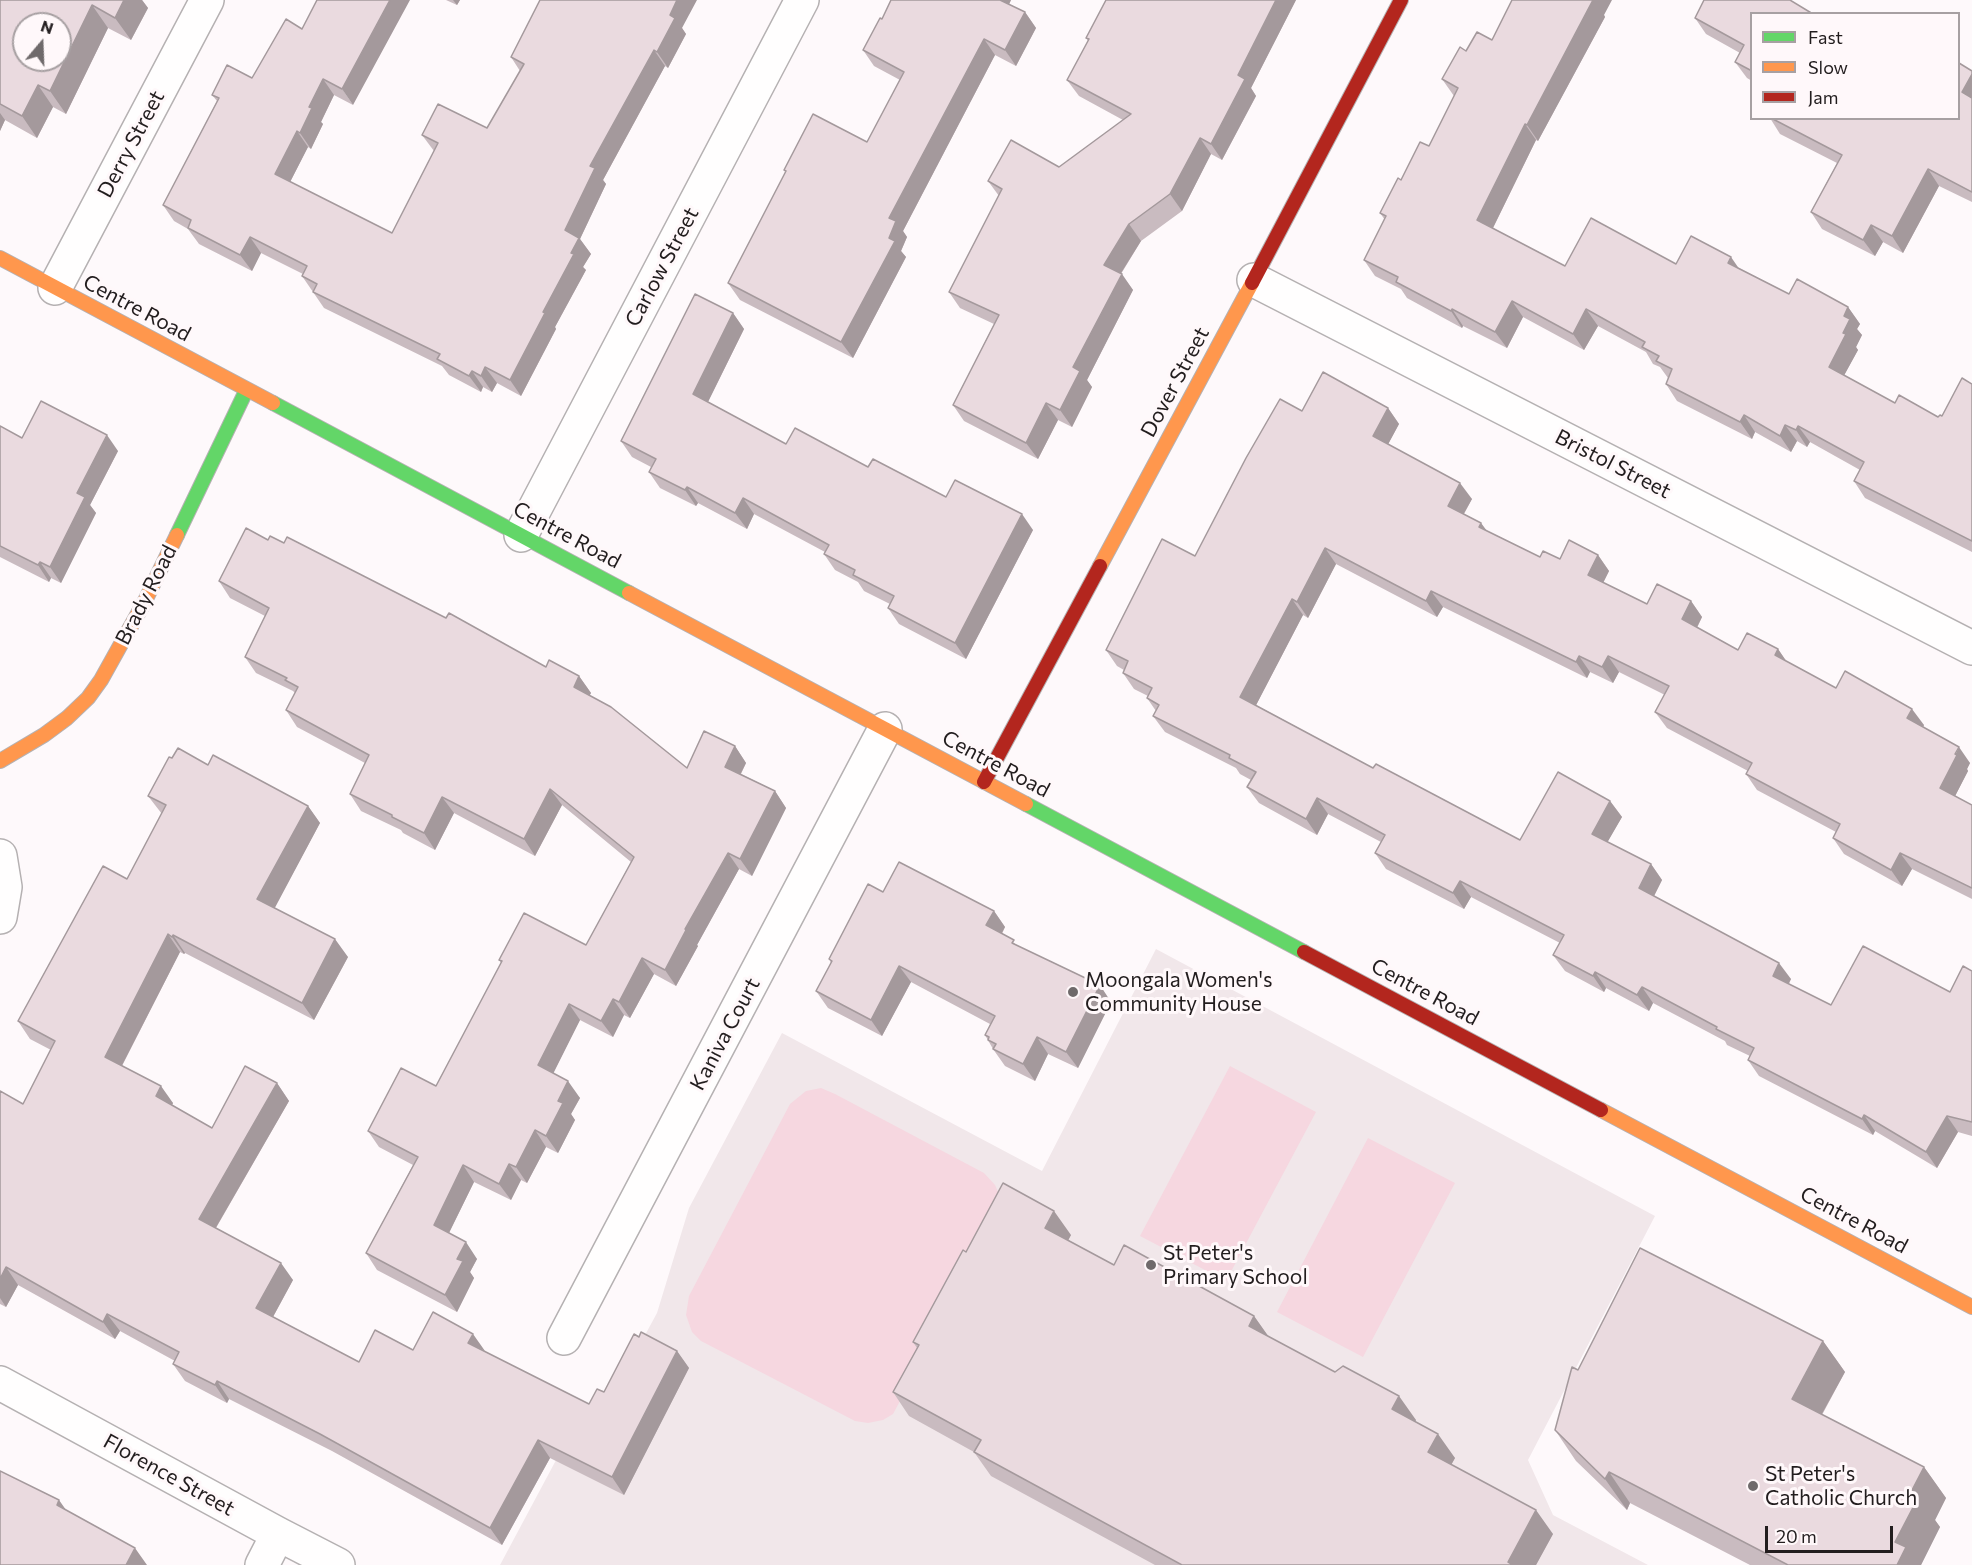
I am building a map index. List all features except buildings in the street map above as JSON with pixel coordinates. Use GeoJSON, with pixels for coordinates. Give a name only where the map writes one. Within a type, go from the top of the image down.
{"type":"FeatureCollection","features":[{"type":"Feature","properties":{"kind":"main road","name":"Dover Street"},"geometry":{"type":"LineString","coordinates":[[984,782],[1254,280],[1401,0]]}},
{"type":"Feature","properties":{"kind":"main road","name":"Centre Road"},"geometry":{"type":"LineString","coordinates":[[0,258],[246,391],[1972,1307]]}},
{"type":"Feature","properties":{"kind":"main road","name":"Brady Road"},"geometry":{"type":"LineString","coordinates":[[0,761],[44,735],[67,718],[101,680],[145,601],[246,391]]}},
{"type":"Feature","properties":{"kind":"street","name":"Derry Street"},"geometry":{"type":"LineString","coordinates":[[55,288],[207,0]]}},
{"type":"Feature","properties":{"kind":"street","name":"Carlow Street"},"geometry":{"type":"LineString","coordinates":[[521,535],[802,0]]}},
{"type":"Feature","properties":{"kind":"street","name":"Bristol Street"},"geometry":{"type":"LineString","coordinates":[[1254,280],[1972,648]]}},
{"type":"Feature","properties":{"kind":"street","name":"Kaniva Court"},"geometry":{"type":"LineString","coordinates":[[564,1338],[885,729]]}},
{"type":"Feature","properties":{"kind":"street"},"geometry":{"type":"LineString","coordinates":[[0,856],[5,887],[0,916]]}},
{"type":"Feature","properties":{"kind":"street","name":"Florence Street"},"geometry":{"type":"LineString","coordinates":[[0,1383],[338,1565]]}},
{"type":"Feature","properties":{"kind":"street"},"geometry":{"type":"LineString","coordinates":[[262,1565],[278,1534]]}},
{"type":"Feature","properties":{"kind":"shaded area","name":"St Peter's Primary School"},"geometry":{"type":"Polygon","coordinates":[[[1156,949],[1655,1216],[1528,1460],[1553,1515],[1648,1565],[500,1565],[578,1419],[595,1427],[657,1313],[689,1208],[782,1033],[1042,1171],[1156,949]]]}},
{"type":"Feature","properties":{"kind":"shaded area"},"geometry":{"type":"Polygon","coordinates":[[[1230,1066],[1316,1112],[1226,1281],[1140,1236],[1230,1066]]]}},
{"type":"Feature","properties":{"kind":"shaded area"},"geometry":{"type":"Polygon","coordinates":[[[821,1088],[984,1173],[995,1185],[1002,1201],[998,1219],[893,1414],[883,1420],[868,1423],[855,1421],[701,1341],[692,1332],[686,1315],[689,1296],[790,1104],[806,1091],[821,1088]]]}},
{"type":"Feature","properties":{"kind":"shaded area"},"geometry":{"type":"Polygon","coordinates":[[[1368,1138],[1455,1183],[1363,1357],[1277,1312],[1368,1138]]]}},
{"type":"Feature","properties":{"kind":"traffic: fast"},"geometry":{"type":"LineString","coordinates":[[177,535],[246,391]]}},
{"type":"Feature","properties":{"kind":"traffic: fast"},"geometry":{"type":"LineString","coordinates":[[273,403],[629,593]]}},
{"type":"Feature","properties":{"kind":"traffic: fast"},"geometry":{"type":"LineString","coordinates":[[1026,804],[1304,952]]}},
{"type":"Feature","properties":{"kind":"traffic: slow"},"geometry":{"type":"LineString","coordinates":[[0,258],[273,403]]}},
{"type":"Feature","properties":{"kind":"traffic: slow"},"geometry":{"type":"LineString","coordinates":[[1100,566],[1252,283]]}},
{"type":"Feature","properties":{"kind":"traffic: slow"},"geometry":{"type":"LineString","coordinates":[[0,761],[44,735],[88,698],[101,680],[145,601],[177,535]]}},
{"type":"Feature","properties":{"kind":"traffic: slow"},"geometry":{"type":"LineString","coordinates":[[629,593],[1026,804]]}},
{"type":"Feature","properties":{"kind":"traffic: slow"},"geometry":{"type":"LineString","coordinates":[[1601,1110],[1972,1307]]}},
{"type":"Feature","properties":{"kind":"traffic: jam"},"geometry":{"type":"LineString","coordinates":[[1252,283],[1401,0]]}},
{"type":"Feature","properties":{"kind":"traffic: jam"},"geometry":{"type":"LineString","coordinates":[[984,782],[1100,566]]}},
{"type":"Feature","properties":{"kind":"traffic: jam"},"geometry":{"type":"LineString","coordinates":[[1304,952],[1601,1110]]}},
{"type":"Feature","properties":{"kind":"place","name":"Moongala Women's Community House"},"geometry":{"type":"Point","coordinates":[1073,992]}},
{"type":"Feature","properties":{"kind":"place","name":"St Peter's Primary School"},"geometry":{"type":"Point","coordinates":[1151,1265]}},
{"type":"Feature","properties":{"kind":"place","name":"St Peter's Catholic Church"},"geometry":{"type":"Point","coordinates":[1753,1486]}}]}
